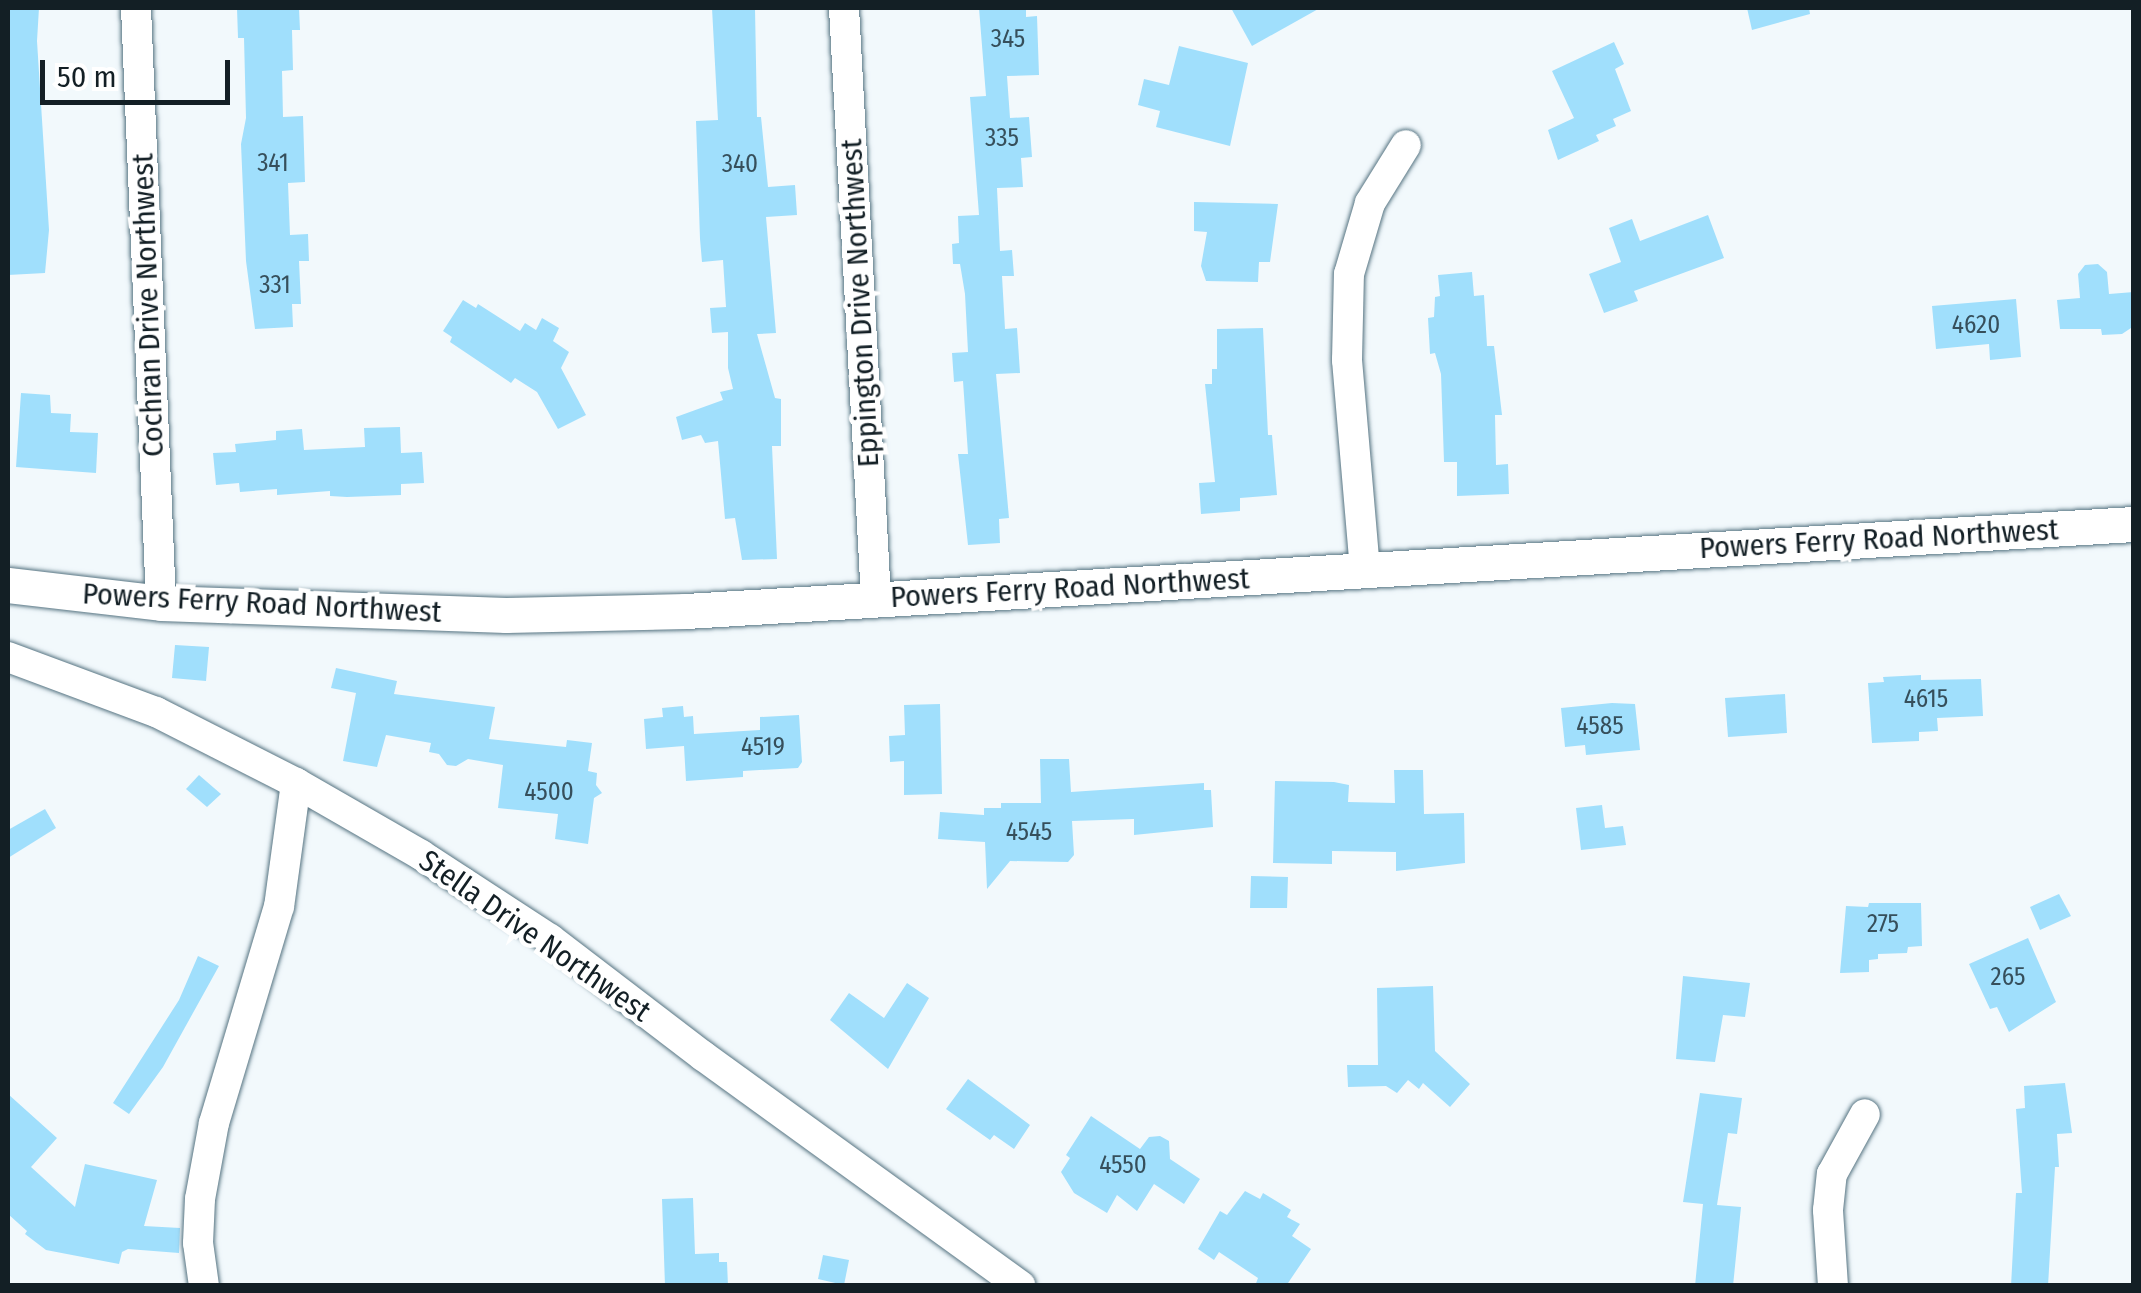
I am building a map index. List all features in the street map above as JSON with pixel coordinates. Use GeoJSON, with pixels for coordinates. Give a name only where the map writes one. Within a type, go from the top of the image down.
{"type":"FeatureCollection","features":[{"type":"Feature","properties":{"kind":"street","name":"Cochran Drive Northwest"},"geometry":{"type":"LineString","coordinates":[[136,8],[161,603]]}},
{"type":"Feature","properties":{"kind":"street","name":"Eppington Drive Northwest"},"geometry":{"type":"LineString","coordinates":[[844,8],[876,599]]}},
{"type":"Feature","properties":{"kind":"street"},"geometry":{"type":"LineString","coordinates":[[1365,570],[1347,360],[1349,274],[1370,203],[1406,145]]}},
{"type":"Feature","properties":{"kind":"street","name":"Powers Ferry Road Northwest"},"geometry":{"type":"LineString","coordinates":[[8,585],[161,603],[506,615],[876,599],[2134,524]]}},
{"type":"Feature","properties":{"kind":"street","name":"Stella Drive Northwest"},"geometry":{"type":"LineString","coordinates":[[8,657],[156,712],[296,783],[422,855],[550,940],[1021,1286]]}},
{"type":"Feature","properties":{"kind":"street"},"geometry":{"type":"LineString","coordinates":[[204,1286],[199,1228],[210,1142],[236,1042],[279,907],[296,783]]}},
{"type":"Feature","properties":{"kind":"street"},"geometry":{"type":"LineString","coordinates":[[1833,1286],[1828,1210],[1832,1174],[1865,1114]]}},
{"type":"Feature","properties":{"kind":"building"},"geometry":{"type":"Polygon","coordinates":[[[8,8],[39,8],[37,41],[49,230],[45,273],[8,275],[8,8]]]}},
{"type":"Feature","properties":{"kind":"building"},"geometry":{"type":"Polygon","coordinates":[[[237,8],[299,8],[300,30],[292,30],[293,70],[282,71],[283,117],[303,116],[305,182],[288,183],[290,235],[308,234],[309,261],[299,261],[301,304],[292,304],[293,327],[255,329],[246,261],[241,144],[246,118],[244,38],[238,38],[237,8]]]}},
{"type":"Feature","properties":{"kind":"building"},"geometry":{"type":"Polygon","coordinates":[[[712,8],[755,8],[757,117],[761,117],[768,187],[795,185],[797,215],[766,217],[776,333],[757,334],[775,398],[781,399],[781,446],[772,446],[777,559],[742,560],[735,518],[725,519],[718,441],[705,443],[701,435],[682,440],[676,417],[723,400],[720,392],[733,389],[728,368],[728,332],[712,333],[710,308],[726,307],[723,260],[702,262],[700,239],[696,121],[718,120],[712,8]]]}},
{"type":"Feature","properties":{"kind":"building"},"geometry":{"type":"Polygon","coordinates":[[[979,8],[1026,8],[1026,17],[1037,16],[1039,75],[1007,76],[1010,118],[1029,117],[1032,157],[1021,158],[1023,187],[997,188],[1000,251],[1012,250],[1014,276],[1002,276],[1005,329],[1017,328],[1020,373],[996,374],[1009,518],[999,519],[1000,543],[968,545],[958,454],[968,454],[963,381],[954,382],[952,353],[968,352],[965,294],[960,264],[953,264],[952,244],[959,243],[958,216],[979,215],[970,97],[986,96],[979,8]]]}},
{"type":"Feature","properties":{"kind":"building"},"geometry":{"type":"Polygon","coordinates":[[[1231,8],[1320,8],[1252,46],[1231,8]]]}},
{"type":"Feature","properties":{"kind":"building"},"geometry":{"type":"Polygon","coordinates":[[[1747,8],[1809,8],[1810,14],[1752,30],[1747,8]]]}},
{"type":"Feature","properties":{"kind":"building"},"geometry":{"type":"Polygon","coordinates":[[[1614,42],[1624,64],[1615,69],[1631,111],[1613,119],[1616,126],[1596,135],[1599,141],[1558,160],[1548,130],[1574,118],[1552,71],[1614,42]]]}},
{"type":"Feature","properties":{"kind":"building"},"geometry":{"type":"Polygon","coordinates":[[[1179,46],[1248,63],[1230,146],[1156,127],[1160,111],[1138,105],[1144,79],[1169,85],[1179,46]]]}},
{"type":"Feature","properties":{"kind":"building"},"geometry":{"type":"Polygon","coordinates":[[[1194,202],[1278,204],[1270,262],[1259,262],[1258,282],[1206,281],[1201,266],[1207,232],[1194,231],[1194,202]]]}},
{"type":"Feature","properties":{"kind":"building"},"geometry":{"type":"Polygon","coordinates":[[[1708,215],[1724,258],[1634,291],[1638,301],[1604,313],[1589,274],[1621,262],[1609,228],[1632,219],[1640,241],[1708,215]]]}},
{"type":"Feature","properties":{"kind":"building"},"geometry":{"type":"Polygon","coordinates":[[[2098,264],[2107,272],[2109,294],[2134,292],[2134,326],[2122,334],[2102,335],[2101,329],[2060,329],[2057,300],[2080,298],[2078,274],[2085,265],[2098,264]]]}},
{"type":"Feature","properties":{"kind":"building"},"geometry":{"type":"Polygon","coordinates":[[[1472,272],[1474,296],[1484,295],[1487,346],[1494,346],[1502,415],[1495,415],[1496,465],[1508,464],[1509,494],[1457,496],[1457,462],[1444,462],[1441,374],[1435,353],[1430,354],[1428,318],[1434,317],[1435,297],[1440,296],[1438,275],[1472,272]]]}},
{"type":"Feature","properties":{"kind":"building"},"geometry":{"type":"Polygon","coordinates":[[[2016,299],[2021,357],[1990,360],[1989,344],[1936,349],[1932,306],[2016,299]]]}},
{"type":"Feature","properties":{"kind":"building"},"geometry":{"type":"Polygon","coordinates":[[[463,300],[476,308],[478,304],[520,331],[525,323],[536,330],[542,318],[559,328],[553,341],[569,352],[561,368],[586,415],[558,429],[537,392],[515,378],[511,383],[450,342],[452,337],[443,331],[463,300]]]}},
{"type":"Feature","properties":{"kind":"building"},"geometry":{"type":"Polygon","coordinates":[[[1263,328],[1268,435],[1272,435],[1277,495],[1240,498],[1240,511],[1201,514],[1199,483],[1215,482],[1205,384],[1212,384],[1212,369],[1217,369],[1217,329],[1263,328]]]}},
{"type":"Feature","properties":{"kind":"building"},"geometry":{"type":"Polygon","coordinates":[[[21,393],[50,395],[51,413],[71,414],[70,432],[98,433],[96,473],[16,467],[21,393]]]}},
{"type":"Feature","properties":{"kind":"building"},"geometry":{"type":"Polygon","coordinates":[[[400,427],[401,453],[422,452],[424,483],[401,484],[401,495],[347,497],[330,496],[330,491],[277,495],[277,489],[240,492],[239,483],[216,485],[213,453],[236,452],[235,444],[276,440],[276,431],[302,429],[304,450],[365,447],[364,428],[400,427]]]}},
{"type":"Feature","properties":{"kind":"building"},"geometry":{"type":"Polygon","coordinates":[[[175,645],[209,647],[206,681],[172,678],[175,645]]]}},
{"type":"Feature","properties":{"kind":"building"},"geometry":{"type":"Polygon","coordinates":[[[336,668],[397,681],[394,694],[495,707],[489,739],[566,747],[567,740],[592,743],[588,771],[597,773],[596,785],[602,793],[594,798],[588,844],[555,839],[558,814],[498,808],[503,765],[468,759],[456,766],[447,765],[439,754],[429,752],[431,743],[386,735],[377,767],[343,761],[356,693],[331,688],[336,668]]]}},
{"type":"Feature","properties":{"kind":"building"},"geometry":{"type":"Polygon","coordinates":[[[1921,675],[1921,680],[1981,679],[1983,716],[1937,718],[1938,731],[1919,732],[1919,741],[1872,743],[1868,683],[1884,682],[1883,677],[1921,675]]]}},
{"type":"Feature","properties":{"kind":"building"},"geometry":{"type":"Polygon","coordinates":[[[1785,694],[1787,733],[1728,737],[1725,698],[1785,694]]]}},
{"type":"Feature","properties":{"kind":"building"},"geometry":{"type":"Polygon","coordinates":[[[940,704],[942,794],[904,795],[904,761],[890,762],[889,736],[905,735],[904,705],[940,704]]]}},
{"type":"Feature","properties":{"kind":"building"},"geometry":{"type":"Polygon","coordinates":[[[1635,704],[1640,750],[1586,755],[1585,745],[1565,747],[1561,708],[1635,704]]]}},
{"type":"Feature","properties":{"kind":"building"},"geometry":{"type":"Polygon","coordinates":[[[683,706],[684,717],[693,716],[694,734],[760,730],[760,717],[799,715],[802,762],[798,768],[743,771],[743,777],[686,781],[684,746],[646,749],[644,719],[663,717],[662,708],[683,706]]]}},
{"type":"Feature","properties":{"kind":"building"},"geometry":{"type":"Polygon","coordinates":[[[1040,759],[1069,759],[1071,792],[1204,783],[1204,790],[1211,790],[1213,827],[1134,835],[1134,819],[1072,821],[1074,855],[1068,862],[1010,861],[987,889],[985,842],[938,839],[940,812],[984,815],[984,808],[1001,808],[1001,803],[1041,803],[1040,759]]]}},
{"type":"Feature","properties":{"kind":"building"},"geometry":{"type":"Polygon","coordinates":[[[1394,770],[1423,770],[1424,814],[1464,813],[1465,863],[1396,871],[1396,852],[1332,851],[1332,864],[1273,863],[1275,781],[1334,782],[1349,785],[1348,802],[1395,803],[1394,770]]]}},
{"type":"Feature","properties":{"kind":"building"},"geometry":{"type":"Polygon","coordinates":[[[199,775],[221,794],[207,807],[186,789],[199,775]]]}},
{"type":"Feature","properties":{"kind":"building"},"geometry":{"type":"Polygon","coordinates":[[[1602,805],[1605,828],[1623,826],[1626,845],[1581,850],[1576,808],[1602,805]]]}},
{"type":"Feature","properties":{"kind":"building"},"geometry":{"type":"Polygon","coordinates":[[[45,809],[56,828],[8,858],[8,830],[45,809]]]}},
{"type":"Feature","properties":{"kind":"building"},"geometry":{"type":"Polygon","coordinates":[[[1251,876],[1288,877],[1287,908],[1250,908],[1251,876]]]}},
{"type":"Feature","properties":{"kind":"building"},"geometry":{"type":"Polygon","coordinates":[[[2059,894],[2071,916],[2040,930],[2030,907],[2059,894]]]}},
{"type":"Feature","properties":{"kind":"building"},"geometry":{"type":"Polygon","coordinates":[[[1869,903],[1921,903],[1922,946],[1908,947],[1907,953],[1878,954],[1878,959],[1869,960],[1869,972],[1840,973],[1846,906],[1868,907],[1869,903]]]}},
{"type":"Feature","properties":{"kind":"building"},"geometry":{"type":"Polygon","coordinates":[[[2028,938],[2056,1002],[2009,1032],[1997,1007],[1990,1009],[1969,964],[2028,938]]]}},
{"type":"Feature","properties":{"kind":"building"},"geometry":{"type":"Polygon","coordinates":[[[198,956],[219,966],[163,1067],[129,1114],[113,1103],[179,1000],[198,956]]]}},
{"type":"Feature","properties":{"kind":"building"},"geometry":{"type":"Polygon","coordinates":[[[1683,976],[1750,983],[1745,1017],[1723,1015],[1715,1062],[1676,1059],[1683,976]]]}},
{"type":"Feature","properties":{"kind":"building"},"geometry":{"type":"Polygon","coordinates":[[[907,983],[929,998],[888,1069],[830,1020],[849,993],[884,1018],[907,983]]]}},
{"type":"Feature","properties":{"kind":"building"},"geometry":{"type":"Polygon","coordinates":[[[1433,986],[1435,1051],[1470,1084],[1450,1107],[1423,1083],[1419,1089],[1408,1080],[1397,1093],[1386,1086],[1348,1087],[1347,1065],[1378,1065],[1377,988],[1433,986]]]}},
{"type":"Feature","properties":{"kind":"building"},"geometry":{"type":"Polygon","coordinates":[[[968,1079],[1030,1125],[1014,1149],[994,1135],[990,1140],[946,1109],[968,1079]]]}},
{"type":"Feature","properties":{"kind":"building"},"geometry":{"type":"Polygon","coordinates":[[[2065,1083],[2072,1133],[2057,1134],[2059,1167],[2055,1167],[2048,1286],[2011,1286],[2016,1193],[2022,1193],[2016,1109],[2025,1108],[2024,1086],[2065,1083]]]}},
{"type":"Feature","properties":{"kind":"building"},"geometry":{"type":"Polygon","coordinates":[[[1700,1093],[1742,1098],[1737,1134],[1728,1133],[1717,1205],[1741,1207],[1733,1286],[1695,1286],[1703,1204],[1683,1202],[1700,1093]]]}},
{"type":"Feature","properties":{"kind":"building"},"geometry":{"type":"Polygon","coordinates":[[[8,1094],[57,1138],[31,1167],[75,1207],[85,1164],[157,1180],[144,1226],[180,1228],[179,1253],[128,1249],[122,1252],[119,1264],[46,1250],[25,1234],[27,1231],[8,1214],[8,1094]]]}},
{"type":"Feature","properties":{"kind":"building"},"geometry":{"type":"Polygon","coordinates":[[[1091,1116],[1140,1149],[1149,1137],[1160,1136],[1169,1141],[1170,1159],[1200,1179],[1184,1204],[1154,1184],[1137,1211],[1117,1195],[1107,1213],[1074,1193],[1061,1172],[1070,1158],[1066,1155],[1091,1116]]]}},
{"type":"Feature","properties":{"kind":"building"},"geometry":{"type":"Polygon","coordinates":[[[1245,1191],[1260,1199],[1263,1193],[1291,1210],[1287,1217],[1300,1224],[1292,1236],[1311,1249],[1286,1286],[1255,1286],[1258,1278],[1219,1252],[1214,1260],[1198,1249],[1220,1211],[1227,1215],[1245,1191]]]}},
{"type":"Feature","properties":{"kind":"building"},"geometry":{"type":"Polygon","coordinates":[[[693,1198],[695,1254],[719,1253],[719,1262],[727,1262],[728,1286],[665,1286],[662,1199],[693,1198]]]}},
{"type":"Feature","properties":{"kind":"building"},"geometry":{"type":"Polygon","coordinates":[[[823,1255],[849,1260],[844,1285],[818,1279],[823,1255]]]}}]}
